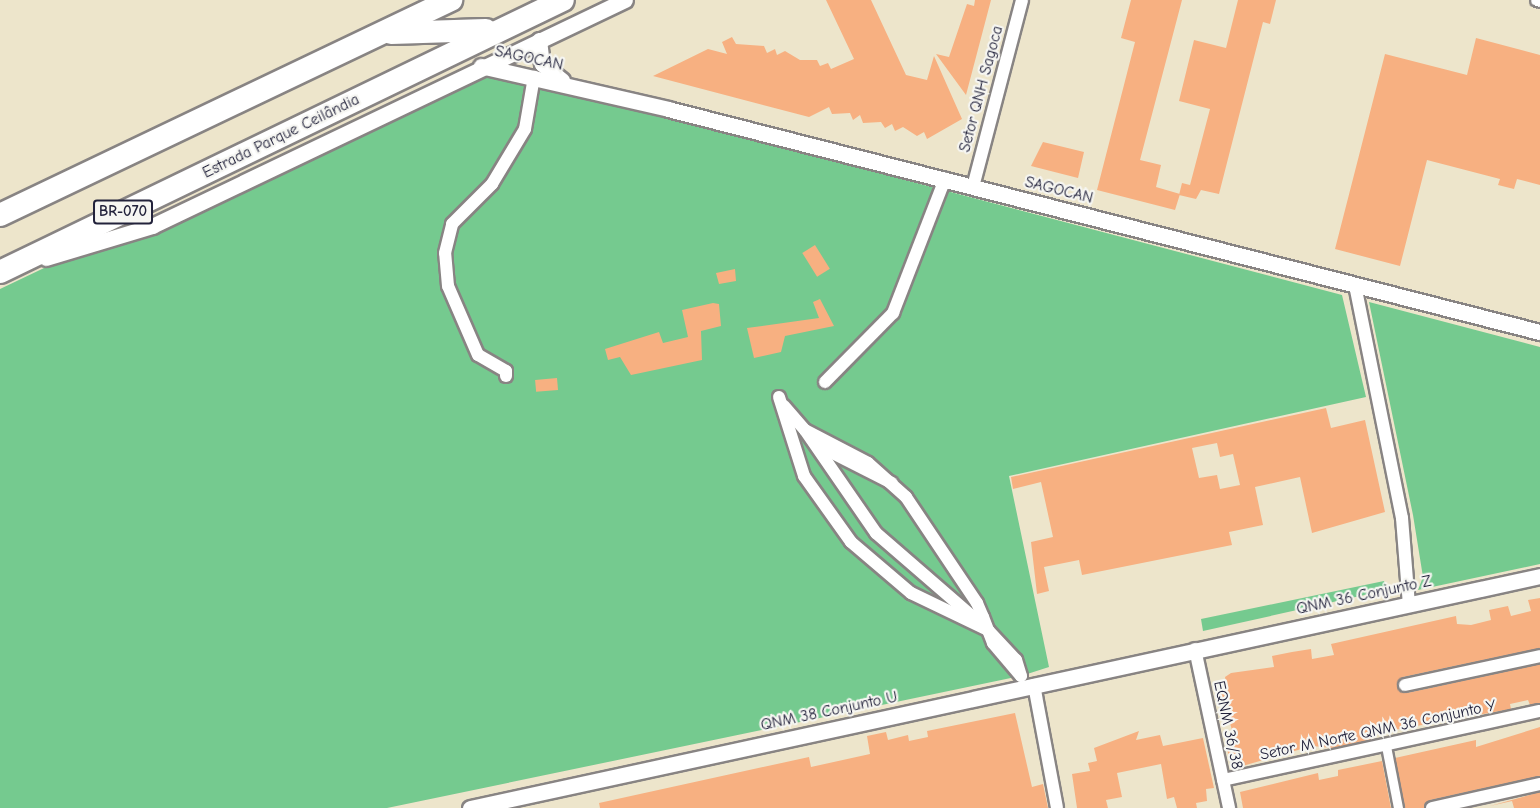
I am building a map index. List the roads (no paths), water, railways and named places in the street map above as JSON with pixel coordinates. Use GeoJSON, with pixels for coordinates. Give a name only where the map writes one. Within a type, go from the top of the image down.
{"type":"FeatureCollection","features":[{"type":"Feature","properties":{"kind":"highway"},"geometry":{"type":"LineString","coordinates":[[0,215],[452,0]]}},
{"type":"Feature","properties":{"kind":"highway"},"geometry":{"type":"LineString","coordinates":[[403,76],[443,33],[468,0]]}},
{"type":"Feature","properties":{"kind":"highway","name":"Estrada Parque Ceilândia"},"geometry":{"type":"LineString","coordinates":[[0,272],[563,0]]}},
{"type":"Feature","properties":{"kind":"highway"},"geometry":{"type":"LineString","coordinates":[[380,34],[443,33],[518,21]]}},
{"type":"Feature","properties":{"kind":"street"},"geometry":{"type":"LineString","coordinates":[[0,272],[152,226],[481,66],[625,0]]}},
{"type":"Feature","properties":{"kind":"street","name":"Setor QNH Sagoca"},"geometry":{"type":"LineString","coordinates":[[972,187],[1022,0]]}},
{"type":"Feature","properties":{"kind":"street","name":"SAGOCAN"},"geometry":{"type":"LineString","coordinates":[[539,40],[542,64],[570,85]]}},
{"type":"Feature","properties":{"kind":"street","name":"SAGOCAN"},"geometry":{"type":"LineString","coordinates":[[481,66],[570,85],[945,179],[1540,332]]}},
{"type":"Feature","properties":{"kind":"street"},"geometry":{"type":"LineString","coordinates":[[506,376],[506,371],[478,355],[448,286],[445,253],[452,224],[492,184],[525,129],[534,77]]}},
{"type":"Feature","properties":{"kind":"street"},"geometry":{"type":"LineString","coordinates":[[825,382],[893,313],[909,285],[945,179]]}},
{"type":"Feature","properties":{"kind":"street"},"geometry":{"type":"LineString","coordinates":[[1355,285],[1402,518],[1409,605]]}},
{"type":"Feature","properties":{"kind":"street"},"geometry":{"type":"LineString","coordinates":[[779,397],[818,444],[876,533],[988,630],[911,593],[851,542],[804,476],[779,397]]}},
{"type":"Feature","properties":{"kind":"street"},"geometry":{"type":"LineString","coordinates":[[805,430],[868,462],[893,484],[958,574],[988,630]]}},
{"type":"Feature","properties":{"kind":"street"},"geometry":{"type":"LineString","coordinates":[[818,444],[893,484]]}},
{"type":"Feature","properties":{"kind":"street","name":"QNM 36 Conjunto Z"},"geometry":{"type":"LineString","coordinates":[[1195,649],[1540,576]]}},
{"type":"Feature","properties":{"kind":"street","name":"QNM 38 Conjunto U"},"geometry":{"type":"LineString","coordinates":[[470,808],[512,804],[1195,649]]}},
{"type":"Feature","properties":{"kind":"street","name":"EQNM 36/38"},"geometry":{"type":"LineString","coordinates":[[1195,649],[1229,808]]}},
{"type":"Feature","properties":{"kind":"street"},"geometry":{"type":"LineString","coordinates":[[1405,685],[1540,656]]}},
{"type":"Feature","properties":{"kind":"street"},"geometry":{"type":"LineString","coordinates":[[1034,685],[1057,808]]}},
{"type":"Feature","properties":{"kind":"street","name":"Setor M Norte QNM 36 Conjunto Y"},"geometry":{"type":"LineString","coordinates":[[1223,780],[1540,711]]}},
{"type":"Feature","properties":{"kind":"street"},"geometry":{"type":"LineString","coordinates":[[1386,746],[1398,808]]}},
{"type":"Feature","properties":{"kind":"street"},"geometry":{"type":"LineString","coordinates":[[1432,808],[1540,784]]}}]}
